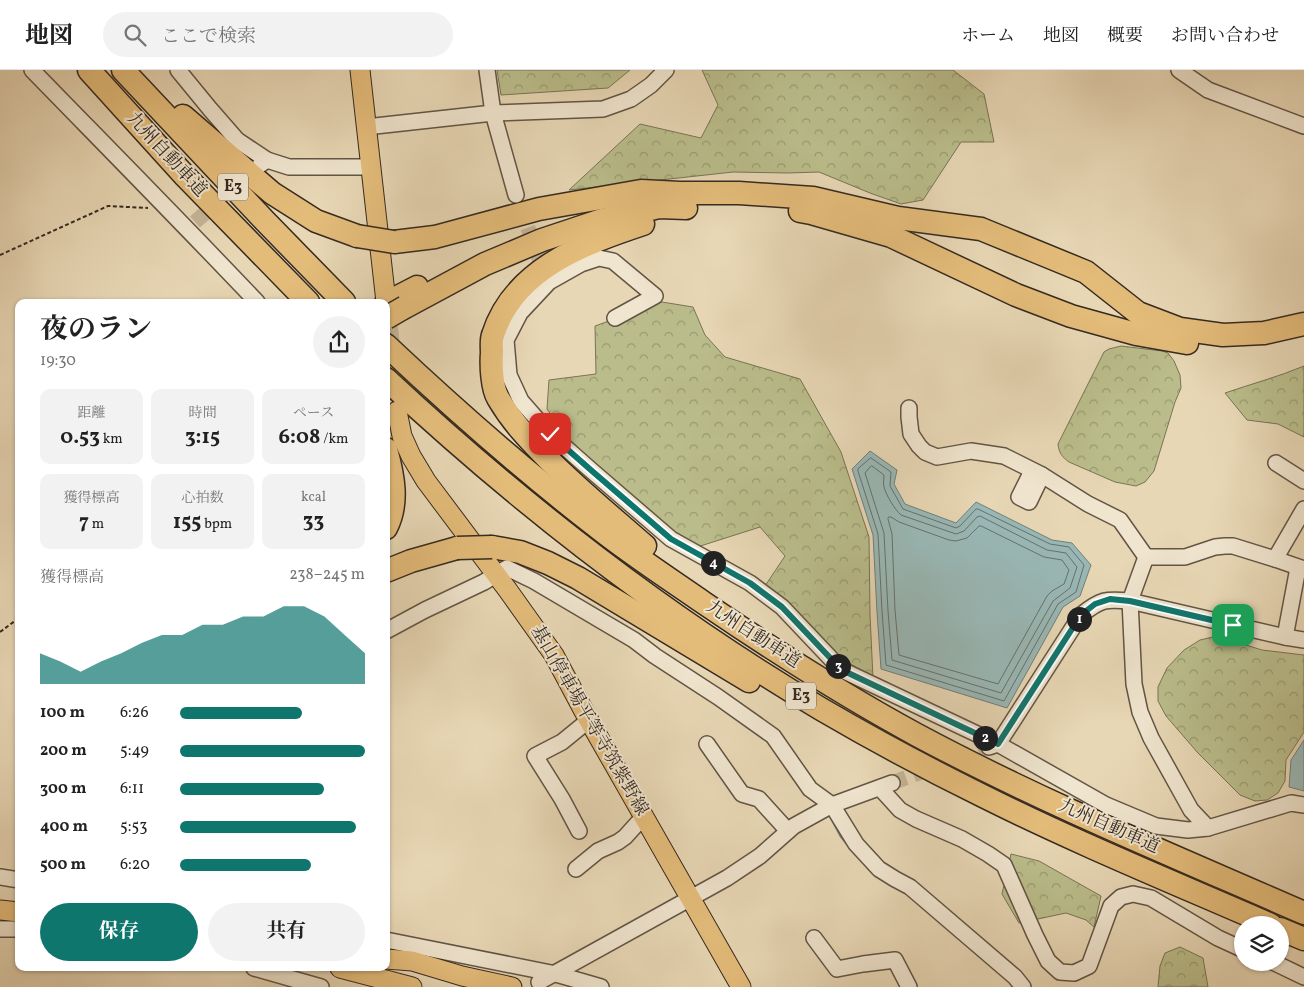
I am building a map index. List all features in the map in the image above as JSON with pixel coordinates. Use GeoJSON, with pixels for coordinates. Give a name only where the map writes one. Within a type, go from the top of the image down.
{"type":"FeatureCollection","features":[{"type":"Feature","properties":{"kind":"highway","name":"九州自動車道"},"geometry":{"type":"LineString","coordinates":[[89,70],[185,176],[305,299]]}},
{"type":"Feature","properties":{"kind":"highway","name":"九州自動車道"},"geometry":{"type":"LineString","coordinates":[[123,70],[265,222],[341,299]]}},
{"type":"Feature","properties":{"kind":"highway"},"geometry":{"type":"LineString","coordinates":[[132,70],[272,193],[316,221],[357,236],[394,242],[435,237],[539,209],[641,191],[683,201],[811,213],[891,236],[1016,295],[1071,316],[1136,334],[1190,343],[1230,346],[1269,344],[1304,336]]}},
{"type":"Feature","properties":{"kind":"highway"},"geometry":{"type":"LineString","coordinates":[[185,176],[239,244],[286,299]]}},
{"type":"Feature","properties":{"kind":"highway"},"geometry":{"type":"LineString","coordinates":[[390,312],[484,264],[542,240],[602,220],[683,201],[739,193],[813,198],[898,218],[981,229],[1086,272],[1138,313],[1180,329],[1223,335],[1264,333],[1304,324]]}},
{"type":"Feature","properties":{"kind":"highway"},"geometry":{"type":"LineString","coordinates":[[683,201],[569,253],[541,270],[523,285],[507,304],[492,336],[491,368],[497,396],[520,431],[574,485],[745,631]]}},
{"type":"Feature","properties":{"kind":"highway","name":"九州自動車道"},"geometry":{"type":"LineString","coordinates":[[390,312],[487,437],[598,528],[745,631],[837,690],[917,735],[996,775],[1304,913]]}},
{"type":"Feature","properties":{"kind":"highway","name":"九州自動車道"},"geometry":{"type":"LineString","coordinates":[[390,383],[470,455],[583,546],[654,599],[774,680],[905,756],[982,796],[1063,834],[1250,916]]}},
{"type":"Feature","properties":{"kind":"highway"},"geometry":{"type":"LineString","coordinates":[[390,463],[394,491],[393,509],[390,517]]}},
{"type":"Feature","properties":{"kind":"highway"},"geometry":{"type":"LineString","coordinates":[[390,569],[457,548],[492,547],[520,552],[578,578],[748,681],[905,756]]}},
{"type":"Feature","properties":{"kind":"highway"},"geometry":{"type":"LineString","coordinates":[[1289,933],[1304,939]]}},
{"type":"Feature","properties":{"kind":"main road"},"geometry":{"type":"LineString","coordinates":[[360,70],[370,167],[388,299]]}},
{"type":"Feature","properties":{"kind":"main road","name":"基山停車場平等寺筑紫野線"},"geometry":{"type":"LineString","coordinates":[[398,411],[402,436],[411,456],[426,481],[554,655],[741,987]]}},
{"type":"Feature","properties":{"kind":"main road"},"geometry":{"type":"LineString","coordinates":[[0,897],[15,899]]}},
{"type":"Feature","properties":{"kind":"main road"},"geometry":{"type":"LineString","coordinates":[[0,910],[15,912]]}},
{"type":"Feature","properties":{"kind":"main road"},"geometry":{"type":"LineString","coordinates":[[390,959],[412,961],[462,976],[512,987]]}},
{"type":"Feature","properties":{"kind":"main road"},"geometry":{"type":"LineString","coordinates":[[390,966],[464,987]]}},
{"type":"Feature","properties":{"kind":"main road"},"geometry":{"type":"LineString","coordinates":[[351,971],[412,987]]}},
{"type":"Feature","properties":{"kind":"street"},"geometry":{"type":"LineString","coordinates":[[32,70],[167,209],[192,225],[254,299]]}},
{"type":"Feature","properties":{"kind":"street"},"geometry":{"type":"LineString","coordinates":[[178,70],[237,140],[261,164],[289,167],[370,167]]}},
{"type":"Feature","properties":{"kind":"street"},"geometry":{"type":"LineString","coordinates":[[487,70],[493,113],[516,195]]}},
{"type":"Feature","properties":{"kind":"street"},"geometry":{"type":"LineString","coordinates":[[366,127],[493,113],[603,109],[631,98],[651,85],[666,70]]}},
{"type":"Feature","properties":{"kind":"street"},"geometry":{"type":"LineString","coordinates":[[1179,70],[1208,90],[1304,126]]}},
{"type":"Feature","properties":{"kind":"street"},"geometry":{"type":"LineString","coordinates":[[615,318],[655,296],[613,260],[599,258],[580,264],[547,279],[520,313],[506,340],[509,375],[521,401],[550,434],[671,539],[750,583],[782,607],[844,671],[1106,805],[1156,826],[1188,830],[1208,828],[1291,803],[1304,806]]}},
{"type":"Feature","properties":{"kind":"street"},"geometry":{"type":"LineString","coordinates":[[909,408],[911,434],[925,452],[937,457],[971,451],[1004,456],[1120,520],[1146,557]]}},
{"type":"Feature","properties":{"kind":"street"},"geometry":{"type":"LineString","coordinates":[[1276,463],[1304,481]]}},
{"type":"Feature","properties":{"kind":"street"},"geometry":{"type":"LineString","coordinates":[[1275,559],[1304,509]]}},
{"type":"Feature","properties":{"kind":"street"},"geometry":{"type":"LineString","coordinates":[[1146,557],[1185,557],[1215,547],[1233,546],[1301,569],[1285,637]]}},
{"type":"Feature","properties":{"kind":"street"},"geometry":{"type":"LineString","coordinates":[[1146,557],[1130,601],[1134,684],[1140,712],[1151,738],[1191,810],[1208,828]]}},
{"type":"Feature","properties":{"kind":"street"},"geometry":{"type":"LineString","coordinates":[[390,629],[424,610],[484,582],[507,568],[534,581],[634,640],[773,736],[810,789],[832,806],[856,844],[879,868],[910,887],[1015,977],[1023,987]]}},
{"type":"Feature","properties":{"kind":"street"},"geometry":{"type":"LineString","coordinates":[[991,746],[1081,615],[1095,604],[1110,599],[1130,601],[1304,640]]}},
{"type":"Feature","properties":{"kind":"street"},"geometry":{"type":"LineString","coordinates":[[579,831],[562,799],[535,756],[562,742],[589,720]]}},
{"type":"Feature","properties":{"kind":"street"},"geometry":{"type":"LineString","coordinates":[[707,744],[742,794],[759,799],[788,831]]}},
{"type":"Feature","properties":{"kind":"street"},"geometry":{"type":"LineString","coordinates":[[539,982],[727,878],[760,856],[794,826],[832,806],[886,786],[900,810],[962,840],[1004,865],[1048,961],[1060,972],[1074,973],[1089,966],[1111,906],[1121,897],[1133,894],[1151,898],[1218,938],[1234,945]]}},
{"type":"Feature","properties":{"kind":"street"},"geometry":{"type":"LineString","coordinates":[[576,869],[598,851],[625,837],[644,816]]}},
{"type":"Feature","properties":{"kind":"street"},"geometry":{"type":"LineString","coordinates":[[0,877],[15,879]]}},
{"type":"Feature","properties":{"kind":"street"},"geometry":{"type":"LineString","coordinates":[[0,928],[15,929]]}},
{"type":"Feature","properties":{"kind":"street"},"geometry":{"type":"LineString","coordinates":[[814,938],[837,969],[895,960],[910,987]]}},
{"type":"Feature","properties":{"kind":"street"},"geometry":{"type":"LineString","coordinates":[[390,941],[556,974],[601,987]]}},
{"type":"Feature","properties":{"kind":"street"},"geometry":{"type":"LineString","coordinates":[[1289,970],[1304,977]]}},
{"type":"Feature","properties":{"kind":"street"},"geometry":{"type":"LineString","coordinates":[[265,971],[321,987]]}},
{"type":"Feature","properties":{"kind":"path"},"geometry":{"type":"LineString","coordinates":[[0,255],[108,206],[167,209]]}},
{"type":"Feature","properties":{"kind":"path"},"geometry":{"type":"LineString","coordinates":[[0,632],[15,621]]}},
{"type":"Feature","properties":{"kind":"green space"},"geometry":{"type":"Polygon","coordinates":[[[497,70],[630,70],[608,88],[501,95],[497,70]]]}},
{"type":"Feature","properties":{"kind":"green space"},"geometry":{"type":"Polygon","coordinates":[[[702,70],[953,70],[984,94],[994,142],[961,142],[923,200],[901,204],[819,172],[733,172],[569,190],[640,124],[701,138],[718,105],[702,70]]]}},
{"type":"Feature","properties":{"kind":"green space"},"geometry":{"type":"Polygon","coordinates":[[[662,302],[693,307],[705,335],[725,357],[800,379],[841,452],[869,537],[873,678],[824,647],[763,589],[785,556],[760,527],[691,549],[566,436],[547,409],[549,380],[596,374],[595,326],[662,302]]]}},
{"type":"Feature","properties":{"kind":"green space"},"geometry":{"type":"Polygon","coordinates":[[[1121,346],[1168,353],[1180,375],[1181,388],[1154,471],[1145,482],[1136,486],[1115,482],[1069,462],[1061,454],[1058,444],[1104,352],[1121,346]]]}},
{"type":"Feature","properties":{"kind":"green space"},"geometry":{"type":"Polygon","coordinates":[[[1304,366],[1304,437],[1278,424],[1247,420],[1225,393],[1274,377],[1304,366]]]}},
{"type":"Feature","properties":{"kind":"green space"},"geometry":{"type":"Polygon","coordinates":[[[1217,636],[1262,650],[1304,655],[1304,732],[1286,760],[1285,781],[1278,793],[1267,800],[1255,801],[1240,795],[1198,753],[1166,716],[1158,701],[1158,687],[1167,668],[1184,650],[1200,640],[1217,636]]]}},
{"type":"Feature","properties":{"kind":"green space"},"geometry":{"type":"Polygon","coordinates":[[[1011,854],[1039,861],[1101,896],[1094,927],[1086,920],[1066,913],[1019,923],[1002,894],[1011,854]]]}},
{"type":"Feature","properties":{"kind":"green space"},"geometry":{"type":"Polygon","coordinates":[[[1180,947],[1203,958],[1208,987],[1158,987],[1160,966],[1165,953],[1180,947]]]}},
{"type":"Feature","properties":{"kind":"water"},"geometry":{"type":"Polygon","coordinates":[[[870,451],[897,470],[894,484],[905,504],[956,523],[976,502],[1052,540],[1072,543],[1091,565],[1080,596],[1063,607],[1007,708],[881,669],[873,535],[852,469],[870,451]]]}},
{"type":"Feature","properties":{"kind":"water"},"geometry":{"type":"Polygon","coordinates":[[[1304,740],[1304,791],[1289,787],[1291,760],[1304,740]]]}},
{"type":"Feature","properties":{"kind":"waterway"},"geometry":{"type":"LineString","coordinates":[[830,815],[841,836],[849,846]]}},
{"type":"Feature","properties":{"kind":"tunnel"},"geometry":{"type":"LineString","coordinates":[[195,222],[239,183]]}},
{"type":"Feature","properties":{"kind":"tunnel"},"geometry":{"type":"LineString","coordinates":[[520,206],[545,275]]}},
{"type":"Feature","properties":{"kind":"tunnel"},"geometry":{"type":"LineString","coordinates":[[390,342],[396,394]]}},
{"type":"Feature","properties":{"kind":"tunnel"},"geometry":{"type":"LineString","coordinates":[[892,783],[985,748]]}},
{"type":"Feature","properties":{"kind":"route"},"geometry":{"type":"LineString","coordinates":[[550,434],[671,539],[750,583],[782,607],[844,671],[998,744],[1081,615],[1095,604],[1110,599],[1130,601],[1233,625]]}}]}
